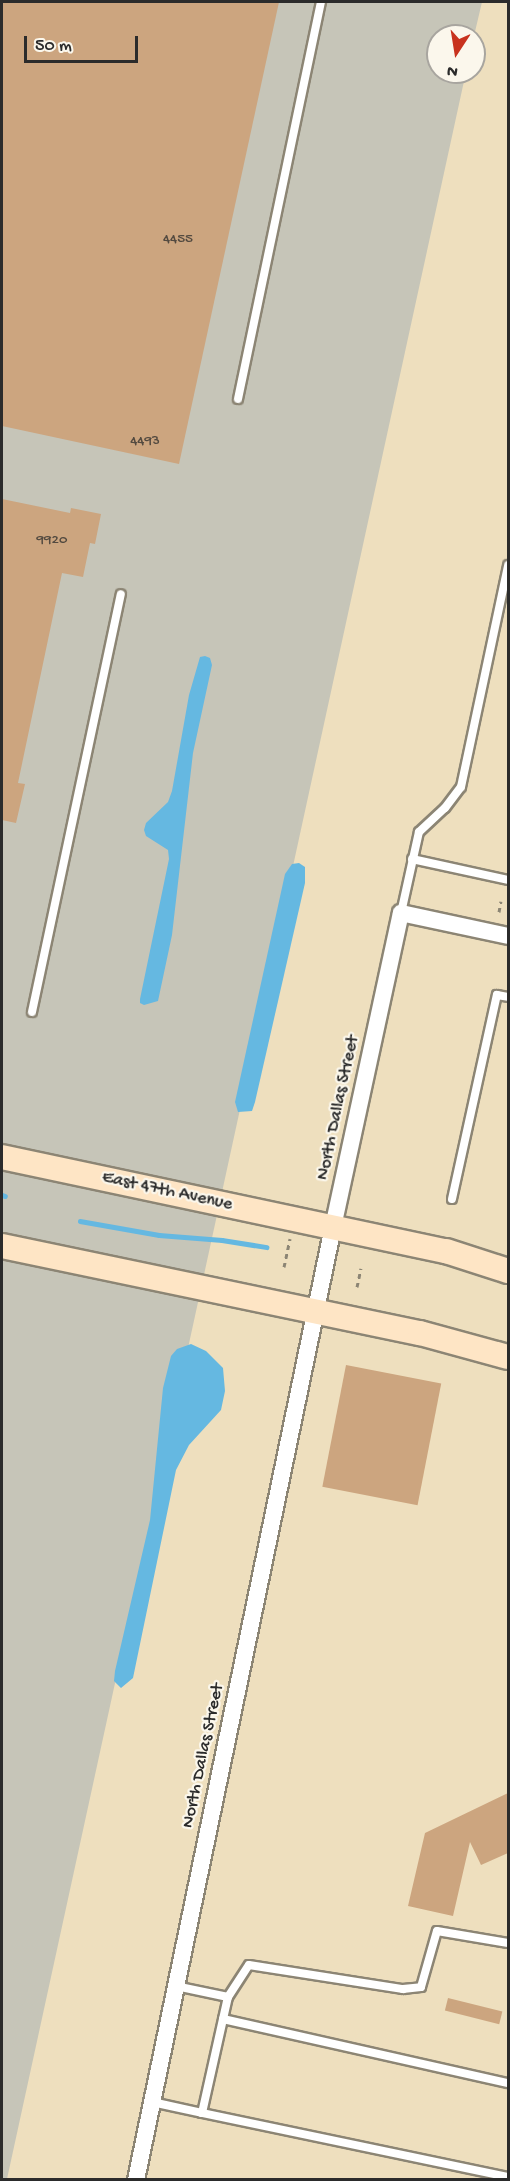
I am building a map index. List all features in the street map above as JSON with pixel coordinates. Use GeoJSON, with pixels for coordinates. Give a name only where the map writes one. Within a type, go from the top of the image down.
{"type":"FeatureCollection","features":[{"type":"Feature","properties":{"kind":"main road","name":"East 47th Avenue"},"geometry":{"type":"LineString","coordinates":[[2,1156],[446,1251],[508,1271]]}},
{"type":"Feature","properties":{"kind":"main road"},"geometry":{"type":"LineString","coordinates":[[2,1246],[468,1344],[508,1357]]}},
{"type":"Feature","properties":{"kind":"street"},"geometry":{"type":"LineString","coordinates":[[401,913],[508,936]]}},
{"type":"Feature","properties":{"kind":"street","name":"North Dallas Street"},"geometry":{"type":"LineString","coordinates":[[136,2180],[333,1227],[401,913]]}},
{"type":"Feature","properties":{"kind":"lane"},"geometry":{"type":"LineString","coordinates":[[238,399],[321,2]]}},
{"type":"Feature","properties":{"kind":"lane"},"geometry":{"type":"LineString","coordinates":[[401,913],[419,832],[445,807],[461,787],[508,565]]}},
{"type":"Feature","properties":{"kind":"lane"},"geometry":{"type":"LineString","coordinates":[[32,1012],[120,594]]}},
{"type":"Feature","properties":{"kind":"lane"},"geometry":{"type":"LineString","coordinates":[[412,859],[508,880]]}},
{"type":"Feature","properties":{"kind":"lane"},"geometry":{"type":"LineString","coordinates":[[452,1200],[497,995],[508,997]]}},
{"type":"Feature","properties":{"kind":"lane"},"geometry":{"type":"LineString","coordinates":[[202,2113],[228,1997],[249,1965],[403,1989],[421,1987],[437,1930],[508,1943]]}},
{"type":"Feature","properties":{"kind":"lane"},"geometry":{"type":"LineString","coordinates":[[176,1986],[228,1997]]}},
{"type":"Feature","properties":{"kind":"lane"},"geometry":{"type":"LineString","coordinates":[[224,2019],[508,2083]]}},
{"type":"Feature","properties":{"kind":"lane"},"geometry":{"type":"LineString","coordinates":[[152,2102],[508,2177]]}},
{"type":"Feature","properties":{"kind":"path"},"geometry":{"type":"LineString","coordinates":[[499,912],[501,902]]}},
{"type":"Feature","properties":{"kind":"path"},"geometry":{"type":"LineString","coordinates":[[284,1267],[290,1239]]}},
{"type":"Feature","properties":{"kind":"path"},"geometry":{"type":"LineString","coordinates":[[357,1287],[361,1268]]}},
{"type":"Feature","properties":{"kind":"shaded area"},"geometry":{"type":"Polygon","coordinates":[[[2,2],[482,2],[477,24],[426,24],[426,84],[463,84],[7,2179],[2,2180],[2,2]]]}},
{"type":"Feature","properties":{"kind":"water"},"geometry":{"type":"Polygon","coordinates":[[[200,657],[210,658],[212,665],[193,753],[172,935],[158,1001],[144,1005],[140,1003],[140,999],[169,859],[168,850],[146,836],[144,830],[146,823],[168,802],[172,791],[189,695],[200,657]]]}},
{"type":"Feature","properties":{"kind":"water"},"geometry":{"type":"Polygon","coordinates":[[[299,863],[305,867],[305,883],[255,1102],[252,1111],[238,1112],[235,1102],[285,874],[292,864],[299,863]]]}},
{"type":"Feature","properties":{"kind":"water"},"geometry":{"type":"Polygon","coordinates":[[[191,1344],[206,1351],[223,1368],[225,1391],[221,1410],[189,1445],[176,1470],[133,1678],[121,1688],[114,1681],[115,1671],[150,1520],[163,1388],[171,1356],[177,1349],[191,1344]]]}},
{"type":"Feature","properties":{"kind":"building"},"geometry":{"type":"Polygon","coordinates":[[[2,2],[279,2],[179,464],[2,426],[2,2]]]}},
{"type":"Feature","properties":{"kind":"building"},"geometry":{"type":"Polygon","coordinates":[[[2,499],[70,513],[71,508],[101,514],[95,544],[90,543],[83,577],[62,573],[18,783],[25,784],[16,823],[2,820],[2,499]]]}},
{"type":"Feature","properties":{"kind":"building"},"geometry":{"type":"Polygon","coordinates":[[[346,1365],[441,1384],[418,1505],[322,1487],[346,1365]]]}},
{"type":"Feature","properties":{"kind":"building"},"geometry":{"type":"Polygon","coordinates":[[[508,1793],[508,1853],[481,1865],[470,1842],[453,1916],[408,1906],[425,1833],[508,1793]]]}},
{"type":"Feature","properties":{"kind":"building"},"geometry":{"type":"Polygon","coordinates":[[[448,1998],[502,2012],[499,2024],[445,2011],[448,1998]]]}},
{"type":"Feature","properties":{"kind":"waterway"},"geometry":{"type":"LineString","coordinates":[[80,1221],[159,1235],[222,1240],[266,1247]]}}]}
